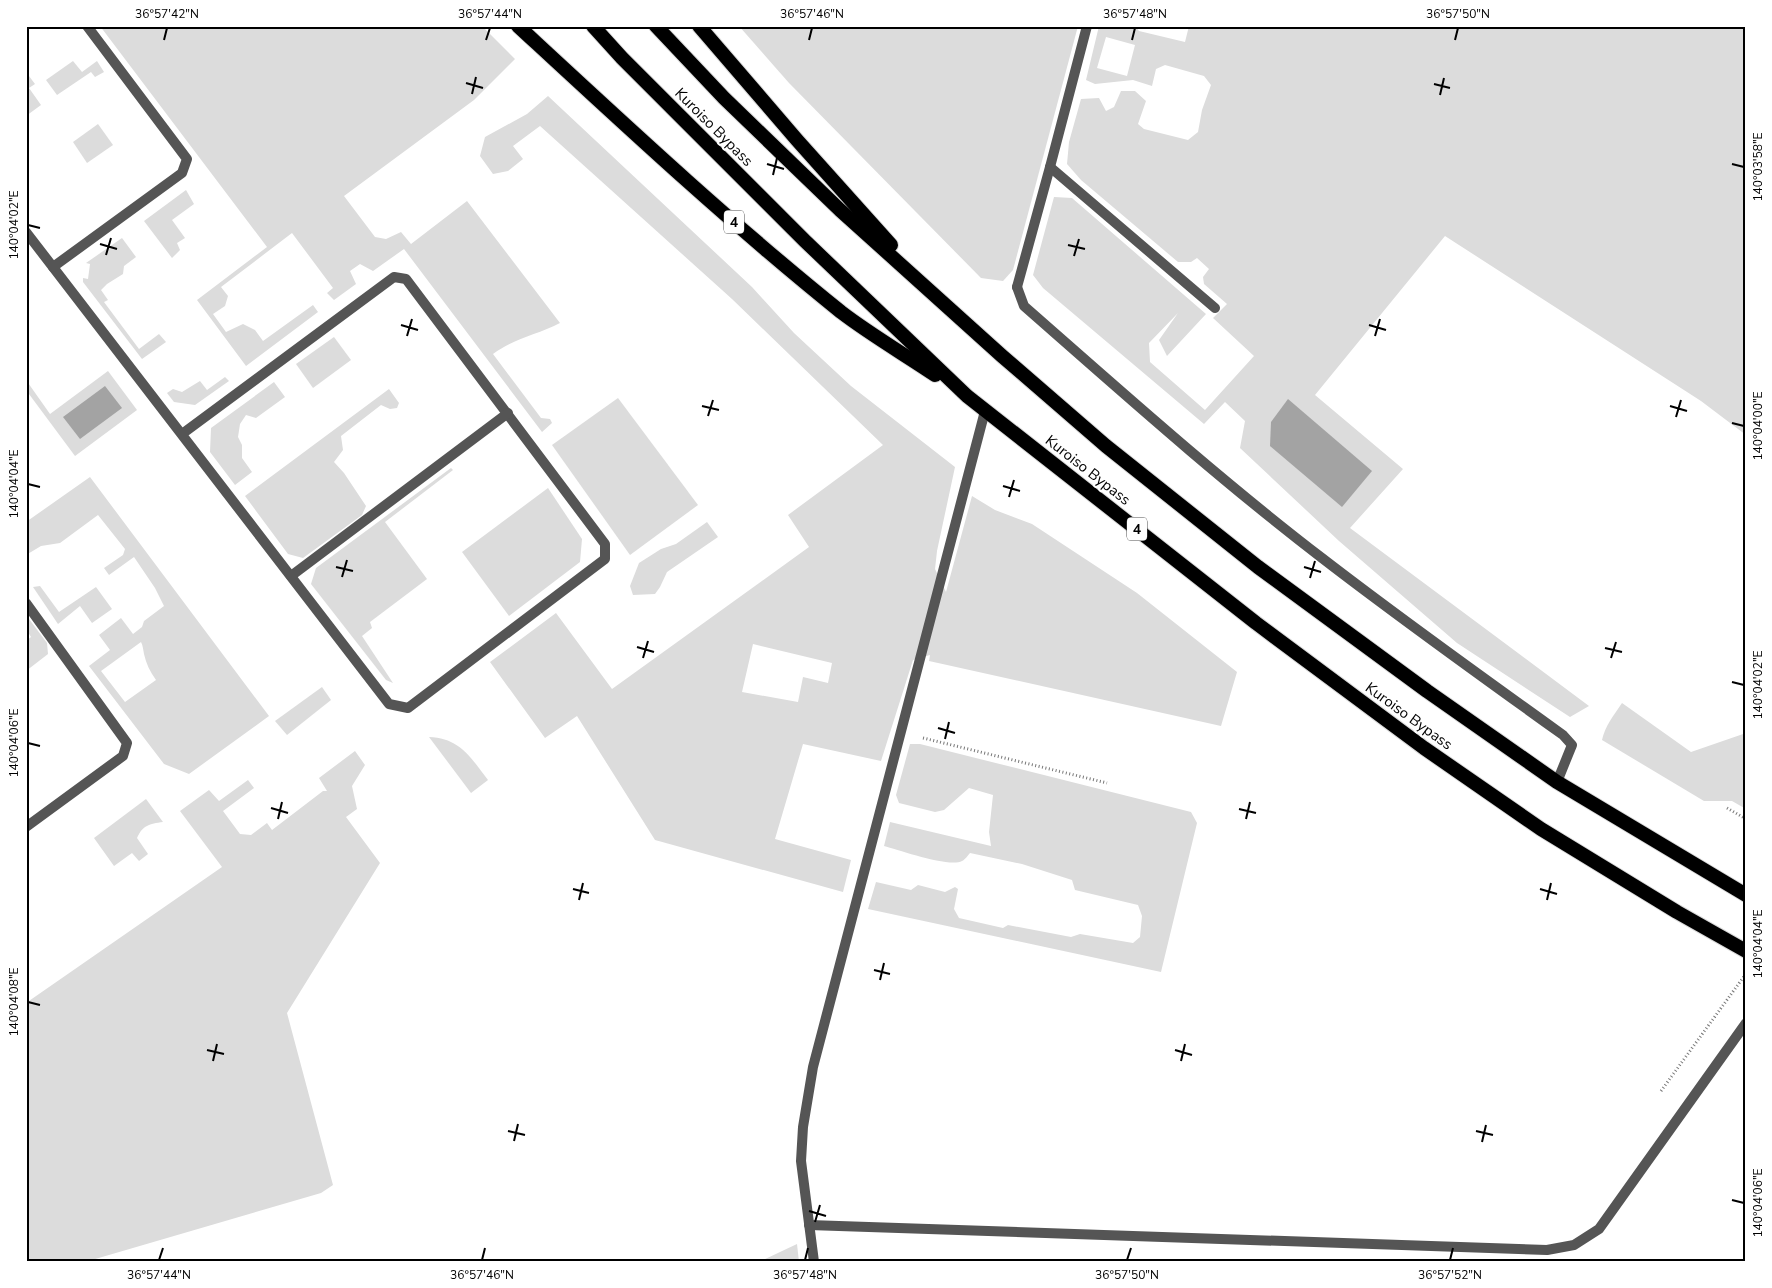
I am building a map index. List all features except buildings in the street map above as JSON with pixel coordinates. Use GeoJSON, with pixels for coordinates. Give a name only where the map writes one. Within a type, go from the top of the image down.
{"type":"FeatureCollection","features":[{"type":"Feature","properties":{"kind":"highway","name":"4"},"geometry":{"type":"LineString","coordinates":[[518,26],[744,232],[843,313],[967,396]]}},
{"type":"Feature","properties":{"kind":"highway","name":"Kuroiso Bypass"},"geometry":{"type":"LineString","coordinates":[[593,26],[629,65],[805,241],[985,411],[1256,623],[1424,748],[1541,829],[1677,912],[1746,950]]}},
{"type":"Feature","properties":{"kind":"highway","name":"Kuroiso Bypass"},"geometry":{"type":"LineString","coordinates":[[656,26],[724,98],[840,210],[1106,446],[1258,567],[1427,691],[1557,782],[1746,895]]}},
{"type":"Feature","properties":{"kind":"highway"},"geometry":{"type":"LineString","coordinates":[[699,26],[797,140],[939,298]]}},
{"type":"Feature","properties":{"kind":"street"},"geometry":{"type":"LineString","coordinates":[[53,267],[182,172],[187,159],[87,26]]}},
{"type":"Feature","properties":{"kind":"street"},"geometry":{"type":"LineString","coordinates":[[1087,26],[1017,287],[1024,306],[1192,454],[1320,557],[1563,735],[1572,745],[1557,782]]}},
{"type":"Feature","properties":{"kind":"street"},"geometry":{"type":"LineString","coordinates":[[1050,167],[1215,308]]}},
{"type":"Feature","properties":{"kind":"street"},"geometry":{"type":"LineString","coordinates":[[26,232],[389,704],[408,708],[605,558],[606,544],[406,279],[394,277],[182,434]]}},
{"type":"Feature","properties":{"kind":"street"},"geometry":{"type":"LineString","coordinates":[[814,1262],[801,1161],[803,1127],[813,1067],[985,411]]}},
{"type":"Feature","properties":{"kind":"street"},"geometry":{"type":"LineString","coordinates":[[291,576],[508,413]]}},
{"type":"Feature","properties":{"kind":"street"},"geometry":{"type":"LineString","coordinates":[[26,604],[127,743],[122,756],[26,827]]}},
{"type":"Feature","properties":{"kind":"street"},"geometry":{"type":"LineString","coordinates":[[809,1225],[1537,1250],[1574,1245],[1599,1230],[1746,1023]]}},
{"type":"Feature","properties":{"kind":"path"},"geometry":{"type":"LineString","coordinates":[[901,732],[1107,783]]}},
{"type":"Feature","properties":{"kind":"path"},"geometry":{"type":"LineString","coordinates":[[1727,808],[1746,819]]}},
{"type":"Feature","properties":{"kind":"path"},"geometry":{"type":"LineString","coordinates":[[1662,1091],[1746,974]]}},
{"type":"Feature","properties":{"kind":"shaded area"},"geometry":{"type":"Polygon","coordinates":[[[100,26],[482,26],[515,59],[474,100],[344,196],[375,237],[386,239],[401,232],[411,244],[467,201],[560,323],[517,340],[493,354],[541,418],[550,419],[552,423],[542,432],[404,249],[373,271],[360,264],[350,271],[356,284],[334,300],[327,293],[333,288],[292,233],[221,287],[228,296],[225,306],[213,314],[226,332],[243,324],[255,330],[263,341],[313,305],[318,312],[246,366],[197,300],[267,247],[100,26]]]}},
{"type":"Feature","properties":{"kind":"shaded area"},"geometry":{"type":"Polygon","coordinates":[[[739,26],[1078,26],[1013,270],[1003,281],[981,278],[789,83],[739,26]]]}},
{"type":"Feature","properties":{"kind":"shaded area"},"geometry":{"type":"Polygon","coordinates":[[[1099,26],[1135,26],[1139,31],[1185,42],[1189,26],[1746,26],[1746,393],[1743,397],[1746,399],[1746,435],[1701,401],[1445,236],[1315,395],[1403,469],[1350,528],[1589,706],[1570,717],[1457,643],[1339,541],[1240,448],[1245,421],[1225,402],[1204,424],[1043,288],[1033,275],[1054,197],[1072,198],[1206,314],[1167,356],[1159,340],[1178,313],[1149,343],[1150,362],[1205,410],[1254,356],[1213,318],[1227,304],[1204,284],[1203,277],[1209,269],[1197,258],[1191,262],[1178,262],[1081,180],[1067,164],[1069,142],[1081,99],[1099,98],[1106,111],[1114,107],[1121,91],[1135,91],[1146,101],[1138,124],[1144,129],[1188,140],[1198,132],[1202,110],[1211,85],[1204,76],[1165,65],[1156,69],[1152,86],[1133,80],[1095,84],[1086,80],[1099,26]],[[1106,37],[1097,68],[1127,76],[1135,45],[1106,37]]]}},
{"type":"Feature","properties":{"kind":"shaded area"},"geometry":{"type":"Polygon","coordinates":[[[73,61],[82,72],[97,61],[104,72],[95,77],[91,72],[57,95],[46,80],[73,61]]]}},
{"type":"Feature","properties":{"kind":"shaded area"},"geometry":{"type":"Polygon","coordinates":[[[26,72],[35,84],[29,88],[26,84],[26,72]]]}},
{"type":"Feature","properties":{"kind":"shaded area"},"geometry":{"type":"Polygon","coordinates":[[[29,88],[41,105],[26,116],[26,90],[29,88]]]}},
{"type":"Feature","properties":{"kind":"shaded area"},"geometry":{"type":"Polygon","coordinates":[[[548,96],[752,287],[794,333],[851,386],[955,467],[937,551],[935,569],[946,592],[972,496],[995,510],[1032,524],[1137,593],[1237,672],[1221,726],[929,661],[930,655],[913,660],[881,761],[803,744],[775,839],[851,860],[843,892],[655,840],[577,716],[545,738],[490,662],[556,613],[612,689],[809,547],[788,515],[883,445],[732,299],[540,126],[513,146],[523,159],[508,171],[493,174],[480,156],[485,137],[527,114],[548,96]],[[753,644],[742,692],[798,702],[803,677],[828,683],[832,663],[753,644]]]}},
{"type":"Feature","properties":{"kind":"shaded area"},"geometry":{"type":"Polygon","coordinates":[[[98,124],[113,145],[87,163],[73,142],[98,124]]]}},
{"type":"Feature","properties":{"kind":"shaded area"},"geometry":{"type":"Polygon","coordinates":[[[186,190],[194,204],[172,220],[185,238],[177,243],[180,250],[172,258],[144,221],[186,190]]]}},
{"type":"Feature","properties":{"kind":"shaded area"},"geometry":{"type":"Polygon","coordinates":[[[122,238],[136,257],[124,266],[123,274],[101,290],[108,300],[104,302],[139,349],[159,334],[166,342],[142,359],[83,282],[83,278],[88,279],[90,264],[86,263],[122,238]]]}},
{"type":"Feature","properties":{"kind":"shaded area"},"geometry":{"type":"Polygon","coordinates":[[[334,337],[351,360],[313,388],[296,364],[334,337]]]}},
{"type":"Feature","properties":{"kind":"shaded area"},"geometry":{"type":"Polygon","coordinates":[[[108,371],[137,410],[75,456],[26,390],[26,380],[50,414],[108,371]]]}},
{"type":"Feature","properties":{"kind":"shaded area"},"geometry":{"type":"Polygon","coordinates":[[[225,377],[229,381],[195,405],[174,402],[167,393],[173,389],[182,392],[200,381],[207,390],[225,377]]]}},
{"type":"Feature","properties":{"kind":"shaded area"},"geometry":{"type":"Polygon","coordinates":[[[274,382],[285,397],[256,418],[246,415],[240,424],[238,437],[242,445],[242,458],[252,472],[235,485],[210,452],[211,428],[274,382]]]}},
{"type":"Feature","properties":{"kind":"shaded area"},"geometry":{"type":"Polygon","coordinates":[[[105,386],[122,408],[80,439],[63,417],[105,386]]]}},
{"type":"Feature","properties":{"kind":"shaded area"},"geometry":{"type":"Polygon","coordinates":[[[389,389],[399,403],[397,408],[390,409],[381,405],[341,436],[343,450],[334,462],[344,473],[366,506],[362,515],[303,558],[288,554],[245,496],[389,389]]]}},
{"type":"Feature","properties":{"kind":"shaded area"},"geometry":{"type":"Polygon","coordinates":[[[618,398],[698,505],[630,555],[552,445],[618,398]]]}},
{"type":"Feature","properties":{"kind":"shaded area"},"geometry":{"type":"Polygon","coordinates":[[[1288,399],[1372,471],[1342,507],[1270,446],[1271,422],[1288,399]]]}},
{"type":"Feature","properties":{"kind":"shaded area"},"geometry":{"type":"Polygon","coordinates":[[[451,468],[453,470],[385,522],[427,579],[370,622],[372,628],[362,636],[393,683],[386,680],[311,584],[316,568],[451,468]]]}},
{"type":"Feature","properties":{"kind":"shaded area"},"geometry":{"type":"Polygon","coordinates":[[[90,477],[269,716],[189,774],[164,764],[89,666],[110,650],[99,635],[121,618],[133,634],[142,627],[144,621],[164,606],[155,588],[134,557],[109,575],[104,568],[123,555],[125,549],[98,515],[60,543],[41,546],[26,555],[26,522],[90,477]],[[141,642],[101,671],[125,702],[156,680],[147,664],[141,642]]]}},
{"type":"Feature","properties":{"kind":"shaded area"},"geometry":{"type":"Polygon","coordinates":[[[548,488],[582,539],[580,562],[509,616],[462,552],[548,488]]]}},
{"type":"Feature","properties":{"kind":"shaded area"},"geometry":{"type":"Polygon","coordinates":[[[707,522],[718,537],[667,572],[655,594],[633,595],[630,586],[639,563],[661,549],[676,544],[707,522]]]}},
{"type":"Feature","properties":{"kind":"shaded area"},"geometry":{"type":"Polygon","coordinates":[[[40,586],[59,612],[96,587],[112,609],[92,623],[80,606],[58,624],[33,587],[40,586]]]}},
{"type":"Feature","properties":{"kind":"shaded area"},"geometry":{"type":"Polygon","coordinates":[[[26,615],[47,643],[48,654],[26,671],[26,641],[31,637],[26,629],[26,615]]]}},
{"type":"Feature","properties":{"kind":"shaded area"},"geometry":{"type":"Polygon","coordinates":[[[322,687],[331,700],[287,735],[275,721],[322,687]]]}},
{"type":"Feature","properties":{"kind":"shaded area"},"geometry":{"type":"Polygon","coordinates":[[[1622,703],[1691,752],[1746,733],[1746,809],[1732,801],[1704,801],[1602,740],[1608,725],[1622,703]]]}},
{"type":"Feature","properties":{"kind":"shaded area"},"geometry":{"type":"Polygon","coordinates":[[[429,737],[440,738],[457,745],[470,757],[488,780],[471,793],[429,737]]]}},
{"type":"Feature","properties":{"kind":"shaded area"},"geometry":{"type":"Polygon","coordinates":[[[910,744],[920,744],[1191,812],[1197,823],[1161,972],[868,909],[876,882],[911,890],[918,885],[945,892],[955,887],[958,889],[954,909],[959,918],[1003,928],[1008,925],[1071,937],[1080,934],[1133,943],[1140,937],[1142,916],[1138,905],[1075,890],[1072,880],[1022,864],[970,853],[965,859],[956,863],[924,858],[884,846],[890,822],[991,846],[989,832],[993,795],[969,788],[944,810],[935,812],[899,803],[896,795],[910,744]]]}},
{"type":"Feature","properties":{"kind":"shaded area"},"geometry":{"type":"Polygon","coordinates":[[[355,751],[365,765],[352,786],[357,809],[346,817],[380,863],[287,1013],[333,1185],[321,1193],[85,1262],[26,1262],[26,1003],[222,867],[180,811],[209,790],[219,801],[248,780],[254,788],[223,811],[240,834],[251,835],[267,823],[272,830],[323,791],[327,791],[319,778],[355,751]]]}},
{"type":"Feature","properties":{"kind":"shaded area"},"geometry":{"type":"Polygon","coordinates":[[[146,799],[163,822],[147,826],[137,838],[148,854],[139,861],[132,853],[114,866],[94,838],[146,799]]]}},
{"type":"Feature","properties":{"kind":"shaded area"},"geometry":{"type":"Polygon","coordinates":[[[797,1244],[799,1262],[759,1262],[797,1244]]]}}]}
